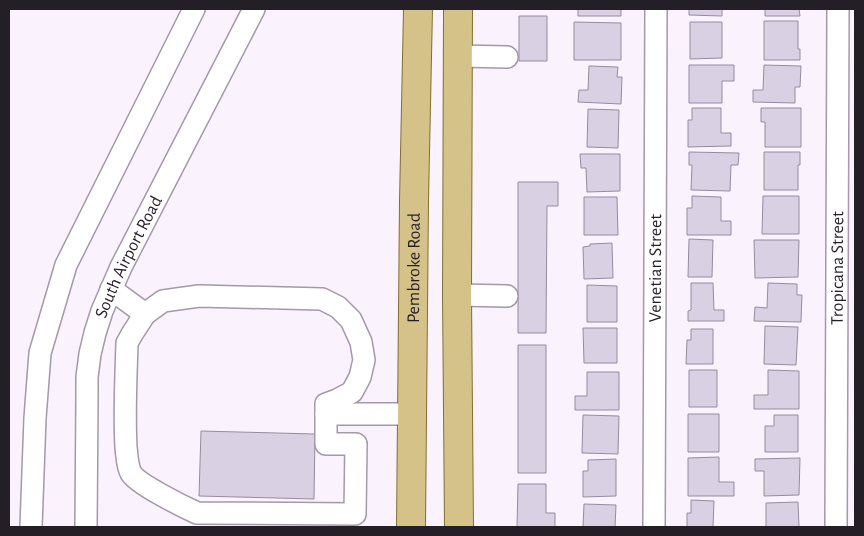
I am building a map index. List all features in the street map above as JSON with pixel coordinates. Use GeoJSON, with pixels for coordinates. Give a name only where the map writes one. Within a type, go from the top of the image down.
{"type":"FeatureCollection","features":[{"type":"Feature","properties":{"kind":"main road","name":"Pembroke Road"},"geometry":{"type":"LineString","coordinates":[[412,527],[414,201],[418,9]]}},
{"type":"Feature","properties":{"kind":"main road"},"geometry":{"type":"LineString","coordinates":[[458,9],[457,295],[459,527]]}},
{"type":"Feature","properties":{"kind":"street"},"geometry":{"type":"LineString","coordinates":[[31,527],[35,418],[40,353],[66,265],[194,9]]}},
{"type":"Feature","properties":{"kind":"street","name":"South Airport Road"},"geometry":{"type":"LineString","coordinates":[[86,527],[87,377],[94,333],[120,267],[254,9]]}},
{"type":"Feature","properties":{"kind":"street","name":"Venetian Street"},"geometry":{"type":"LineString","coordinates":[[654,527],[656,9]]}},
{"type":"Feature","properties":{"kind":"street","name":"Tropicana Street"},"geometry":{"type":"LineString","coordinates":[[836,527],[838,9]]}},
{"type":"Feature","properties":{"kind":"street"},"geometry":{"type":"LineString","coordinates":[[458,56],[507,56]]}},
{"type":"Feature","properties":{"kind":"street"},"geometry":{"type":"LineString","coordinates":[[111,289],[145,314]]}},
{"type":"Feature","properties":{"kind":"street"},"geometry":{"type":"LineString","coordinates":[[457,295],[508,296]]}},
{"type":"Feature","properties":{"kind":"street"},"geometry":{"type":"LineString","coordinates":[[199,296],[322,299],[338,307],[351,320],[362,342],[364,360],[360,377],[352,392],[326,404],[326,444],[356,444],[355,514],[197,513],[182,507],[144,484],[132,474],[127,459],[125,429],[127,343],[145,314],[163,301],[199,296]]}},
{"type":"Feature","properties":{"kind":"street"},"geometry":{"type":"LineString","coordinates":[[326,414],[412,414]]}},
{"type":"Feature","properties":{"kind":"building"},"geometry":{"type":"Polygon","coordinates":[[[578,9],[621,9],[621,16],[578,16],[578,9]]]}},
{"type":"Feature","properties":{"kind":"building"},"geometry":{"type":"Polygon","coordinates":[[[689,9],[722,9],[722,16],[689,15],[689,9]]]}},
{"type":"Feature","properties":{"kind":"building"},"geometry":{"type":"Polygon","coordinates":[[[765,9],[799,9],[800,16],[765,16],[765,9]]]}},
{"type":"Feature","properties":{"kind":"building"},"geometry":{"type":"Polygon","coordinates":[[[519,16],[547,16],[547,61],[519,61],[519,16]]]}},
{"type":"Feature","properties":{"kind":"building"},"geometry":{"type":"Polygon","coordinates":[[[764,21],[798,21],[800,60],[764,60],[764,21]]]}},
{"type":"Feature","properties":{"kind":"building"},"geometry":{"type":"Polygon","coordinates":[[[574,22],[621,23],[621,60],[574,60],[574,22]]]}},
{"type":"Feature","properties":{"kind":"building"},"geometry":{"type":"Polygon","coordinates":[[[690,22],[722,22],[722,58],[690,59],[690,22]]]}},
{"type":"Feature","properties":{"kind":"building"},"geometry":{"type":"Polygon","coordinates":[[[689,65],[734,65],[734,81],[722,81],[722,103],[689,103],[689,65]]]}},
{"type":"Feature","properties":{"kind":"building"},"geometry":{"type":"Polygon","coordinates":[[[764,65],[801,66],[800,87],[795,87],[795,103],[753,102],[753,90],[763,90],[764,65]]]}},
{"type":"Feature","properties":{"kind":"building"},"geometry":{"type":"Polygon","coordinates":[[[589,66],[618,67],[617,77],[622,77],[621,104],[578,102],[579,90],[588,90],[589,66]]]}},
{"type":"Feature","properties":{"kind":"building"},"geometry":{"type":"Polygon","coordinates":[[[692,108],[721,108],[721,133],[731,133],[731,146],[688,147],[688,120],[692,120],[692,108]]]}},
{"type":"Feature","properties":{"kind":"building"},"geometry":{"type":"Polygon","coordinates":[[[761,108],[801,108],[801,147],[765,147],[765,122],[761,122],[761,108]]]}},
{"type":"Feature","properties":{"kind":"building"},"geometry":{"type":"Polygon","coordinates":[[[588,109],[619,110],[618,148],[587,147],[588,109]]]}},
{"type":"Feature","properties":{"kind":"building"},"geometry":{"type":"Polygon","coordinates":[[[689,152],[739,153],[738,165],[731,165],[730,191],[691,190],[692,165],[689,165],[689,152]]]}},
{"type":"Feature","properties":{"kind":"building"},"geometry":{"type":"Polygon","coordinates":[[[764,152],[800,152],[798,190],[764,190],[764,152]]]}},
{"type":"Feature","properties":{"kind":"building"},"geometry":{"type":"Polygon","coordinates":[[[580,154],[620,154],[620,191],[587,192],[586,168],[581,168],[580,154]]]}},
{"type":"Feature","properties":{"kind":"building"},"geometry":{"type":"Polygon","coordinates":[[[518,182],[558,182],[558,206],[547,206],[546,333],[518,333],[518,182]]]}},
{"type":"Feature","properties":{"kind":"building"},"geometry":{"type":"Polygon","coordinates":[[[692,196],[721,197],[721,221],[731,221],[731,235],[687,235],[687,208],[692,208],[692,196]]]}},
{"type":"Feature","properties":{"kind":"building"},"geometry":{"type":"Polygon","coordinates":[[[763,196],[799,196],[799,234],[762,234],[763,196]]]}},
{"type":"Feature","properties":{"kind":"building"},"geometry":{"type":"Polygon","coordinates":[[[584,197],[617,197],[618,235],[584,235],[584,197]]]}},
{"type":"Feature","properties":{"kind":"building"},"geometry":{"type":"Polygon","coordinates":[[[689,239],[713,240],[712,277],[688,277],[689,239]]]}},
{"type":"Feature","properties":{"kind":"building"},"geometry":{"type":"Polygon","coordinates":[[[754,240],[799,240],[798,277],[755,278],[754,240]]]}},
{"type":"Feature","properties":{"kind":"building"},"geometry":{"type":"Polygon","coordinates":[[[612,243],[613,278],[584,279],[583,247],[590,246],[590,244],[612,243]]]}},
{"type":"Feature","properties":{"kind":"building"},"geometry":{"type":"Polygon","coordinates":[[[691,283],[713,283],[714,310],[724,310],[724,321],[688,321],[688,311],[691,310],[691,283]]]}},
{"type":"Feature","properties":{"kind":"building"},"geometry":{"type":"Polygon","coordinates":[[[768,283],[797,284],[797,295],[802,295],[801,322],[754,321],[755,307],[767,308],[768,283]]]}},
{"type":"Feature","properties":{"kind":"building"},"geometry":{"type":"Polygon","coordinates":[[[587,285],[617,286],[617,322],[587,322],[587,285]]]}},
{"type":"Feature","properties":{"kind":"building"},"geometry":{"type":"Polygon","coordinates":[[[765,326],[798,327],[796,365],[764,364],[765,326]]]}},
{"type":"Feature","properties":{"kind":"building"},"geometry":{"type":"Polygon","coordinates":[[[583,328],[617,328],[617,363],[584,363],[583,328]]]}},
{"type":"Feature","properties":{"kind":"building"},"geometry":{"type":"Polygon","coordinates":[[[691,329],[713,329],[713,364],[686,364],[687,340],[691,340],[691,329]]]}},
{"type":"Feature","properties":{"kind":"building"},"geometry":{"type":"Polygon","coordinates":[[[518,345],[546,345],[546,473],[518,473],[518,345]]]}},
{"type":"Feature","properties":{"kind":"building"},"geometry":{"type":"Polygon","coordinates":[[[689,370],[717,370],[717,407],[689,407],[689,370]]]}},
{"type":"Feature","properties":{"kind":"building"},"geometry":{"type":"Polygon","coordinates":[[[768,370],[799,371],[799,409],[754,409],[754,395],[768,395],[768,370]]]}},
{"type":"Feature","properties":{"kind":"building"},"geometry":{"type":"Polygon","coordinates":[[[587,372],[619,372],[619,410],[575,410],[575,396],[587,396],[587,372]]]}},
{"type":"Feature","properties":{"kind":"building"},"geometry":{"type":"Polygon","coordinates":[[[688,414],[719,414],[719,452],[688,452],[688,414]]]}},
{"type":"Feature","properties":{"kind":"building"},"geometry":{"type":"Polygon","coordinates":[[[583,415],[619,416],[618,454],[582,453],[583,415]]]}},
{"type":"Feature","properties":{"kind":"building"},"geometry":{"type":"Polygon","coordinates":[[[774,415],[798,415],[798,452],[765,452],[765,426],[774,426],[774,415]]]}},
{"type":"Feature","properties":{"kind":"building"},"geometry":{"type":"Polygon","coordinates":[[[201,431],[315,434],[314,499],[199,496],[201,431]]]}},
{"type":"Feature","properties":{"kind":"building"},"geometry":{"type":"Polygon","coordinates":[[[719,457],[719,482],[734,482],[734,496],[688,496],[688,458],[719,457]]]}},
{"type":"Feature","properties":{"kind":"building"},"geometry":{"type":"Polygon","coordinates":[[[800,458],[799,495],[764,496],[764,471],[755,471],[755,459],[800,458]]]}},
{"type":"Feature","properties":{"kind":"building"},"geometry":{"type":"Polygon","coordinates":[[[616,459],[616,496],[583,497],[583,471],[588,471],[588,460],[616,459]]]}},
{"type":"Feature","properties":{"kind":"building"},"geometry":{"type":"Polygon","coordinates":[[[518,484],[546,484],[546,513],[555,513],[555,527],[517,527],[518,484]]]}},
{"type":"Feature","properties":{"kind":"building"},"geometry":{"type":"Polygon","coordinates":[[[691,500],[714,501],[713,527],[687,527],[687,513],[691,513],[691,500]]]}},
{"type":"Feature","properties":{"kind":"building"},"geometry":{"type":"Polygon","coordinates":[[[798,502],[799,527],[766,527],[766,503],[798,502]]]}},
{"type":"Feature","properties":{"kind":"building"},"geometry":{"type":"Polygon","coordinates":[[[584,504],[616,505],[615,527],[583,527],[584,504]]]}}]}
